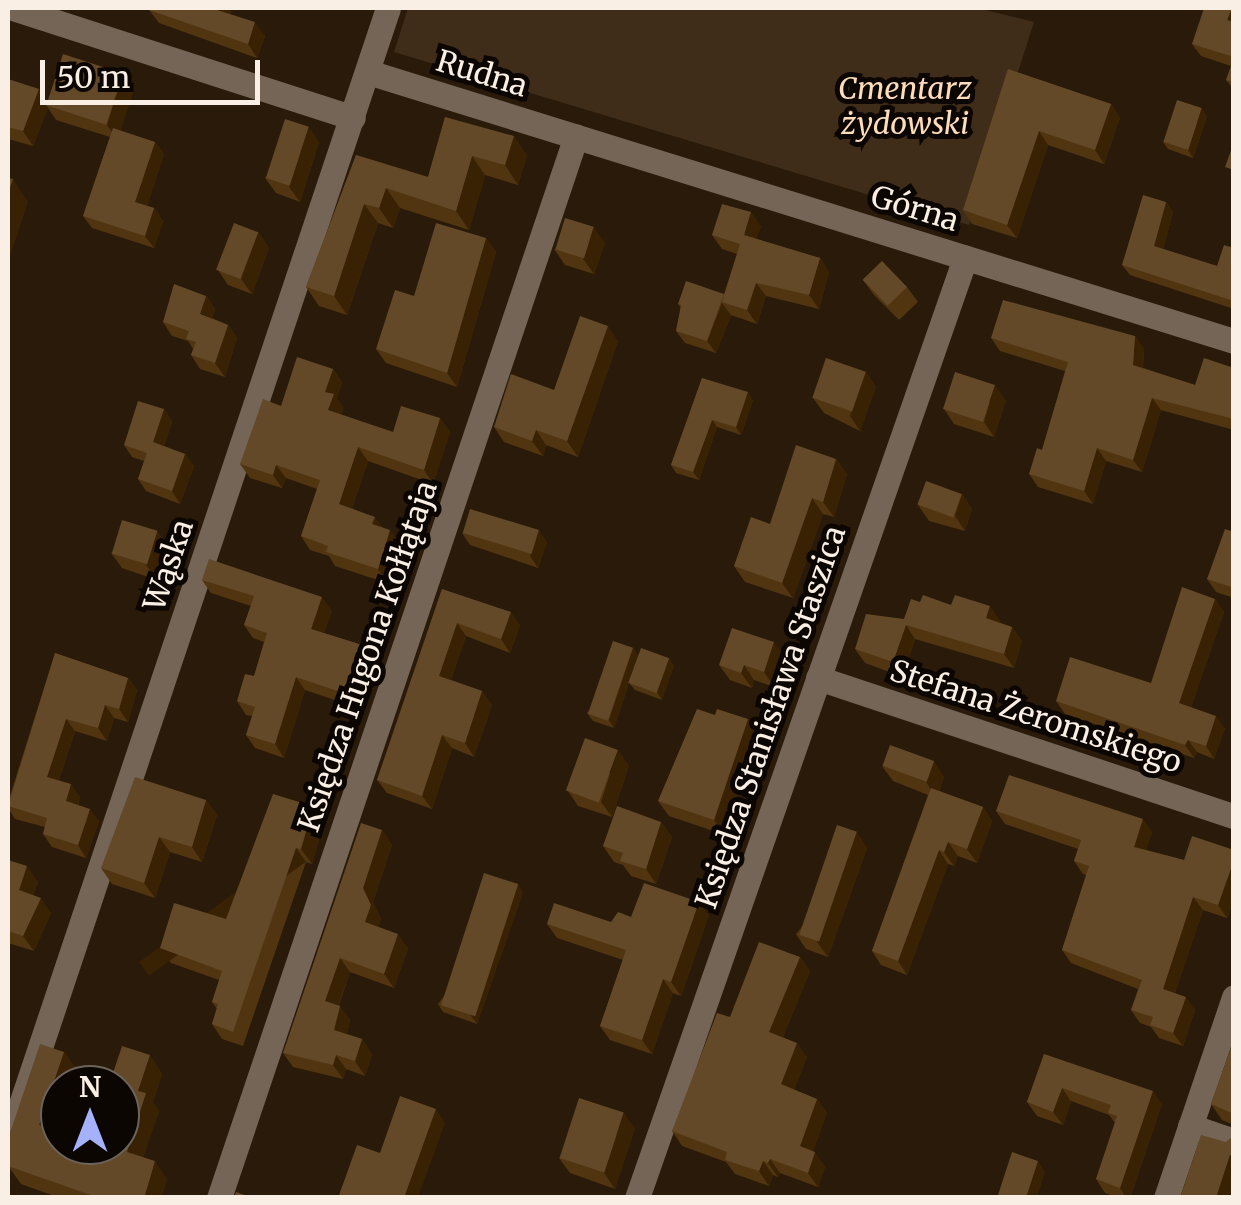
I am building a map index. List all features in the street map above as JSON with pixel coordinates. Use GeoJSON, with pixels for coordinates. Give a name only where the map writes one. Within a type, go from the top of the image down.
{"type":"FeatureCollection","features":[{"type":"Feature","properties":{"kind":"street"},"geometry":{"type":"LineString","coordinates":[[13,8],[353,118]]}},
{"type":"Feature","properties":{"kind":"street","name":"Wąska"},"geometry":{"type":"LineString","coordinates":[[8,1143],[388,8]]}},
{"type":"Feature","properties":{"kind":"street","name":"Rudna"},"geometry":{"type":"LineString","coordinates":[[368,72],[576,136]]}},
{"type":"Feature","properties":{"kind":"street","name":"Górna"},"geometry":{"type":"LineString","coordinates":[[576,136],[1234,341]]}},
{"type":"Feature","properties":{"kind":"street","name":"Księdza Hugona Kołłątaja"},"geometry":{"type":"LineString","coordinates":[[220,1198],[576,136]]}},
{"type":"Feature","properties":{"kind":"street","name":"Księdza Stanisława Staszica"},"geometry":{"type":"LineString","coordinates":[[637,1198],[965,258]]}},
{"type":"Feature","properties":{"kind":"street","name":"Stefana Żeromskiego"},"geometry":{"type":"LineString","coordinates":[[818,678],[1234,816]]}},
{"type":"Feature","properties":{"kind":"street"},"geometry":{"type":"LineString","coordinates":[[1166,1198],[1234,998]]}},
{"type":"Feature","properties":{"kind":"street"},"geometry":{"type":"LineString","coordinates":[[1190,1126],[1234,1140]]}},
{"type":"Feature","properties":{"kind":"green space","name":"Cmentarz żydowski"},"geometry":{"type":"Polygon","coordinates":[[[408,8],[977,8],[1034,22],[969,225],[394,52],[408,8]]]}},
{"type":"Feature","properties":{"kind":"building"},"geometry":{"type":"Polygon","coordinates":[[[150,8],[218,8],[255,22],[248,44],[150,8]]]}},
{"type":"Feature","properties":{"kind":"building"},"geometry":{"type":"Polygon","coordinates":[[[1204,8],[1232,8],[1227,20],[1234,22],[1234,57],[1192,44],[1204,8]]]}},
{"type":"Feature","properties":{"kind":"building"},"geometry":{"type":"Polygon","coordinates":[[[63,54],[123,73],[106,125],[46,105],[63,54]]]}},
{"type":"Feature","properties":{"kind":"building"},"geometry":{"type":"Polygon","coordinates":[[[1234,58],[1234,82],[1226,80],[1234,58]]]}},
{"type":"Feature","properties":{"kind":"building"},"geometry":{"type":"Polygon","coordinates":[[[1008,69],[1111,104],[1095,150],[1039,131],[1007,225],[963,210],[1008,69]]]}},
{"type":"Feature","properties":{"kind":"building"},"geometry":{"type":"Polygon","coordinates":[[[8,79],[39,89],[23,131],[8,127],[8,79]]]}},
{"type":"Feature","properties":{"kind":"building"},"geometry":{"type":"Polygon","coordinates":[[[1177,100],[1202,108],[1188,150],[1163,142],[1177,100]]]}},
{"type":"Feature","properties":{"kind":"building"},"geometry":{"type":"Polygon","coordinates":[[[445,117],[514,136],[505,165],[472,156],[456,211],[386,188],[379,208],[364,204],[334,296],[306,287],[356,155],[428,177],[445,117]]]}},
{"type":"Feature","properties":{"kind":"building"},"geometry":{"type":"Polygon","coordinates":[[[285,119],[309,127],[290,186],[266,178],[285,119]]]}},
{"type":"Feature","properties":{"kind":"building"},"geometry":{"type":"Polygon","coordinates":[[[113,128],[155,142],[135,202],[154,208],[145,236],[83,216],[113,128]]]}},
{"type":"Feature","properties":{"kind":"building"},"geometry":{"type":"Polygon","coordinates":[[[1234,142],[1234,170],[1225,167],[1234,142]]]}},
{"type":"Feature","properties":{"kind":"building"},"geometry":{"type":"Polygon","coordinates":[[[1143,195],[1166,202],[1154,246],[1217,266],[1224,245],[1234,248],[1234,301],[1122,265],[1143,195]]]}},
{"type":"Feature","properties":{"kind":"building"},"geometry":{"type":"Polygon","coordinates":[[[722,204],[751,212],[744,235],[820,258],[809,295],[756,283],[747,310],[722,302],[740,244],[712,235],[722,204]]]}},
{"type":"Feature","properties":{"kind":"building"},"geometry":{"type":"Polygon","coordinates":[[[565,218],[594,227],[584,258],[555,250],[565,218]]]}},
{"type":"Feature","properties":{"kind":"building"},"geometry":{"type":"Polygon","coordinates":[[[234,223],[258,232],[240,279],[216,270],[234,223]]]}},
{"type":"Feature","properties":{"kind":"building"},"geometry":{"type":"Polygon","coordinates":[[[436,223],[486,238],[447,373],[376,349],[395,290],[414,296],[436,223]]]}},
{"type":"Feature","properties":{"kind":"building"},"geometry":{"type":"Polygon","coordinates":[[[882,261],[907,287],[888,306],[863,280],[882,261]]]}},
{"type":"Feature","properties":{"kind":"building"},"geometry":{"type":"Polygon","coordinates":[[[686,281],[724,294],[707,341],[676,331],[681,305],[678,304],[686,281]]]}},
{"type":"Feature","properties":{"kind":"building"},"geometry":{"type":"Polygon","coordinates":[[[174,284],[206,296],[200,314],[228,325],[215,363],[191,355],[196,342],[186,339],[189,331],[163,322],[174,284]]]}},
{"type":"Feature","properties":{"kind":"building"},"geometry":{"type":"Polygon","coordinates":[[[1003,300],[1135,336],[1133,365],[1195,385],[1204,358],[1234,368],[1234,419],[1152,398],[1133,460],[1097,448],[1084,491],[1029,474],[1037,448],[1042,450],[1068,362],[991,338],[1003,300]]]}},
{"type":"Feature","properties":{"kind":"building"},"geometry":{"type":"Polygon","coordinates":[[[580,316],[608,326],[567,441],[536,430],[532,441],[494,427],[511,374],[554,390],[580,316]]]}},
{"type":"Feature","properties":{"kind":"building"},"geometry":{"type":"Polygon","coordinates":[[[297,357],[333,369],[325,392],[334,394],[328,410],[393,432],[401,406],[440,418],[424,470],[358,447],[339,504],[375,517],[372,524],[390,530],[378,569],[326,552],[328,546],[301,536],[320,480],[276,465],[273,475],[240,464],[263,399],[281,406],[297,357]]]}},
{"type":"Feature","properties":{"kind":"building"},"geometry":{"type":"Polygon","coordinates":[[[826,358],[866,372],[852,411],[812,398],[826,358]]]}},
{"type":"Feature","properties":{"kind":"building"},"geometry":{"type":"Polygon","coordinates":[[[955,372],[995,385],[983,422],[943,409],[955,372]]]}},
{"type":"Feature","properties":{"kind":"building"},"geometry":{"type":"Polygon","coordinates":[[[702,378],[748,392],[736,427],[712,420],[693,472],[671,465],[702,378]]]}},
{"type":"Feature","properties":{"kind":"building"},"geometry":{"type":"Polygon","coordinates":[[[138,401],[164,409],[153,442],[185,454],[172,491],[138,479],[147,453],[124,445],[138,401]]]}},
{"type":"Feature","properties":{"kind":"building"},"geometry":{"type":"Polygon","coordinates":[[[796,445],[836,459],[823,502],[812,498],[782,583],[734,566],[751,517],[770,524],[796,445]]]}},
{"type":"Feature","properties":{"kind":"building"},"geometry":{"type":"Polygon","coordinates":[[[926,481],[962,494],[953,517],[917,504],[926,481]]]}},
{"type":"Feature","properties":{"kind":"building"},"geometry":{"type":"Polygon","coordinates":[[[470,509],[539,530],[532,554],[463,533],[470,509]]]}},
{"type":"Feature","properties":{"kind":"building"},"geometry":{"type":"Polygon","coordinates":[[[122,520],[157,531],[147,564],[112,553],[122,520]]]}},
{"type":"Feature","properties":{"kind":"building"},"geometry":{"type":"Polygon","coordinates":[[[1225,529],[1234,532],[1234,588],[1207,579],[1225,529]]]}},
{"type":"Feature","properties":{"kind":"building"},"geometry":{"type":"Polygon","coordinates":[[[209,559],[322,597],[311,629],[362,645],[346,694],[296,677],[275,744],[246,735],[255,707],[237,701],[245,674],[254,676],[267,633],[244,625],[254,596],[202,580],[209,559]]]}},
{"type":"Feature","properties":{"kind":"building"},"geometry":{"type":"Polygon","coordinates":[[[1182,587],[1215,599],[1179,703],[1216,716],[1206,746],[1188,740],[1185,745],[1056,701],[1070,657],[1151,683],[1182,587]]]}},
{"type":"Feature","properties":{"kind":"building"},"geometry":{"type":"Polygon","coordinates":[[[442,589],[511,612],[501,639],[457,623],[439,676],[482,691],[465,743],[442,735],[422,796],[377,780],[442,589]]]}},
{"type":"Feature","properties":{"kind":"building"},"geometry":{"type":"Polygon","coordinates":[[[923,595],[951,605],[955,595],[990,606],[986,618],[1012,627],[1004,654],[906,625],[893,662],[855,649],[866,614],[904,619],[911,599],[920,602],[923,595]]]}},
{"type":"Feature","properties":{"kind":"building"},"geometry":{"type":"Polygon","coordinates":[[[732,628],[774,642],[764,672],[744,665],[741,673],[719,665],[732,628]]]}},
{"type":"Feature","properties":{"kind":"building"},"geometry":{"type":"Polygon","coordinates":[[[613,641],[633,648],[608,721],[588,714],[613,641]]]}},
{"type":"Feature","properties":{"kind":"building"},"geometry":{"type":"Polygon","coordinates":[[[641,648],[669,658],[657,693],[628,683],[641,648]]]}},
{"type":"Feature","properties":{"kind":"building"},"geometry":{"type":"Polygon","coordinates":[[[55,653],[128,678],[119,709],[105,705],[98,728],[66,719],[47,777],[71,784],[66,801],[90,809],[78,845],[43,834],[47,818],[8,806],[55,653]]]}},
{"type":"Feature","properties":{"kind":"building"},"geometry":{"type":"Polygon","coordinates":[[[697,709],[715,715],[717,709],[748,719],[714,820],[658,801],[697,709]]]}},
{"type":"Feature","properties":{"kind":"building"},"geometry":{"type":"Polygon","coordinates":[[[585,738],[618,750],[599,803],[566,791],[585,738]]]}},
{"type":"Feature","properties":{"kind":"building"},"geometry":{"type":"Polygon","coordinates":[[[890,745],[934,761],[927,782],[882,766],[890,745]]]}},
{"type":"Feature","properties":{"kind":"building"},"geometry":{"type":"Polygon","coordinates":[[[1009,775],[1143,819],[1134,847],[1184,860],[1192,836],[1234,850],[1218,905],[1193,897],[1163,989],[1186,997],[1173,1033],[1150,1025],[1153,1017],[1131,1010],[1142,980],[1062,950],[1089,866],[1074,861],[1081,840],[996,811],[1009,775]]]}},
{"type":"Feature","properties":{"kind":"building"},"geometry":{"type":"Polygon","coordinates":[[[135,777],[206,800],[192,847],[159,837],[144,883],[101,868],[135,777]]]}},
{"type":"Feature","properties":{"kind":"building"},"geometry":{"type":"Polygon","coordinates":[[[931,788],[983,807],[967,849],[948,842],[944,852],[939,850],[898,961],[872,951],[931,788]]]}},
{"type":"Feature","properties":{"kind":"building"},"geometry":{"type":"Polygon","coordinates":[[[273,794],[309,805],[304,823],[308,825],[301,849],[296,848],[233,1032],[212,1024],[218,1004],[212,1002],[222,971],[160,948],[174,903],[226,919],[273,794]]]}},
{"type":"Feature","properties":{"kind":"building"},"geometry":{"type":"Polygon","coordinates":[[[617,806],[661,822],[646,869],[620,861],[623,853],[603,846],[617,806]]]}},
{"type":"Feature","properties":{"kind":"building"},"geometry":{"type":"Polygon","coordinates":[[[361,823],[382,830],[363,888],[371,905],[365,922],[398,934],[384,974],[340,958],[325,1001],[340,1006],[334,1030],[362,1039],[355,1061],[336,1055],[333,1065],[283,1053],[361,823]]]}},
{"type":"Feature","properties":{"kind":"building"},"geometry":{"type":"Polygon","coordinates":[[[837,825],[857,832],[819,942],[799,935],[837,825]]]}},
{"type":"Feature","properties":{"kind":"building"},"geometry":{"type":"Polygon","coordinates":[[[8,860],[27,866],[19,890],[41,898],[23,936],[8,931],[8,860]]]}},
{"type":"Feature","properties":{"kind":"building"},"geometry":{"type":"Polygon","coordinates":[[[484,873],[518,884],[475,1016],[441,1005],[484,873]]]}},
{"type":"Feature","properties":{"kind":"building"},"geometry":{"type":"Polygon","coordinates":[[[644,883],[699,902],[671,982],[663,979],[642,1040],[600,1026],[626,950],[547,924],[554,903],[611,922],[618,912],[631,917],[644,883]]]}},
{"type":"Feature","properties":{"kind":"building"},"geometry":{"type":"Polygon","coordinates":[[[759,942],[800,957],[769,1032],[797,1043],[781,1084],[817,1099],[800,1146],[815,1152],[808,1173],[770,1159],[768,1163],[763,1161],[759,1171],[725,1160],[727,1152],[672,1131],[717,1013],[730,1017],[759,942]]]}},
{"type":"Feature","properties":{"kind":"building"},"geometry":{"type":"Polygon","coordinates":[[[1234,1039],[1234,1114],[1211,1104],[1234,1039]]]}},
{"type":"Feature","properties":{"kind":"building"},"geometry":{"type":"Polygon","coordinates":[[[40,1044],[64,1052],[60,1065],[40,1065],[40,1165],[140,1165],[140,1156],[155,1161],[144,1198],[99,1198],[8,1166],[11,1130],[40,1044]]]}},
{"type":"Feature","properties":{"kind":"building"},"geometry":{"type":"Polygon","coordinates":[[[122,1046],[150,1055],[140,1085],[140,1065],[116,1065],[122,1046]]]}},
{"type":"Feature","properties":{"kind":"building"},"geometry":{"type":"Polygon","coordinates":[[[1044,1054],[1153,1091],[1120,1188],[1096,1179],[1117,1116],[1108,1113],[1111,1105],[1062,1088],[1053,1112],[1027,1102],[1044,1054]]]}},
{"type":"Feature","properties":{"kind":"building"},"geometry":{"type":"Polygon","coordinates":[[[400,1096],[436,1109],[404,1198],[338,1198],[357,1145],[380,1153],[400,1096]]]}},
{"type":"Feature","properties":{"kind":"building"},"geometry":{"type":"Polygon","coordinates":[[[579,1098],[624,1113],[604,1172],[560,1158],[579,1098]]]}},
{"type":"Feature","properties":{"kind":"building"},"geometry":{"type":"Polygon","coordinates":[[[1201,1135],[1226,1142],[1234,1135],[1234,1156],[1230,1155],[1216,1198],[1180,1198],[1201,1135]]]}},
{"type":"Feature","properties":{"kind":"building"},"geometry":{"type":"Polygon","coordinates":[[[1012,1152],[1038,1161],[1026,1198],[997,1198],[1012,1152]]]}}]}
